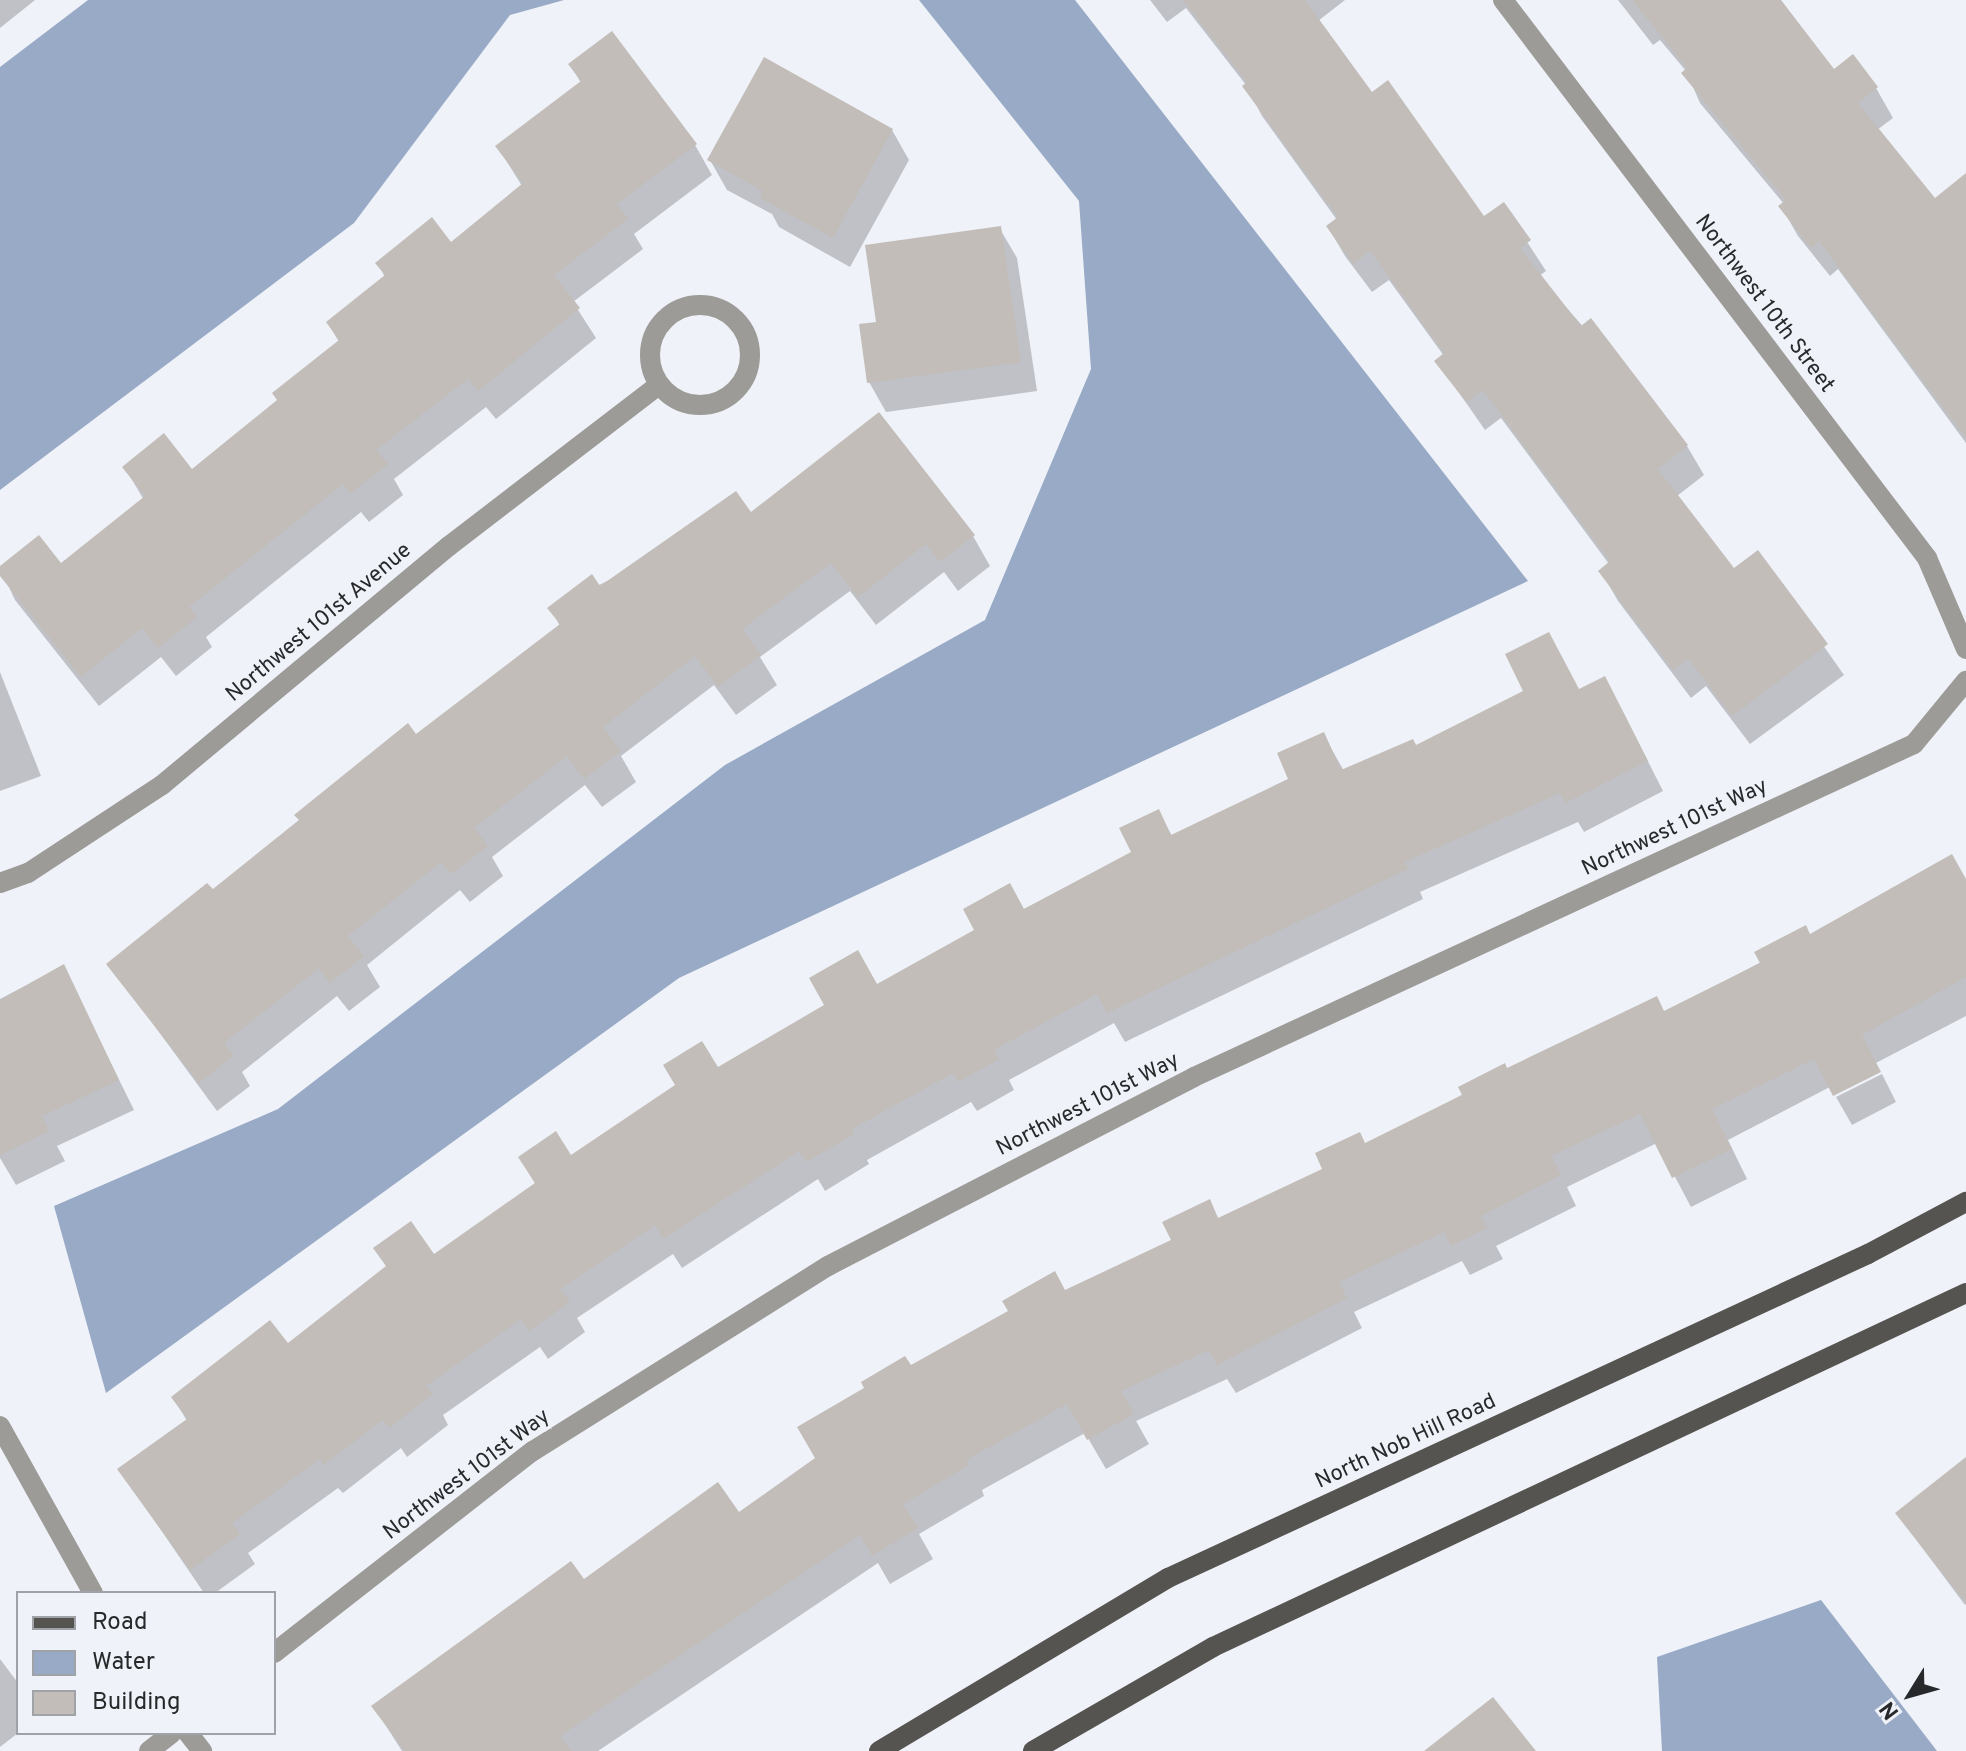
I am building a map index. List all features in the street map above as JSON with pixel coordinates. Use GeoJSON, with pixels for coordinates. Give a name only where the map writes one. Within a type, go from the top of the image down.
{"type":"FeatureCollection","features":[{"type":"Feature","properties":{"kind":"main road","name":"North Nob Hill Road"},"geometry":{"type":"LineString","coordinates":[[879,1751],[1168,1578],[1854,1260],[1966,1202]]}},
{"type":"Feature","properties":{"kind":"main road"},"geometry":{"type":"LineString","coordinates":[[1033,1751],[1213,1647],[1966,1293]]}},
{"type":"Feature","properties":{"kind":"street","name":"Northwest 10th Street"},"geometry":{"type":"LineString","coordinates":[[1503,0],[1927,558],[1966,649]]}},
{"type":"Feature","properties":{"kind":"street"},"geometry":{"type":"LineString","coordinates":[[708,305],[741,325],[750,363],[730,396],[712,404],[692,404],[674,398],[659,385],[650,347],[670,314],[708,305]]}},
{"type":"Feature","properties":{"kind":"street","name":"Northwest 101st Avenue"},"geometry":{"type":"LineString","coordinates":[[0,883],[28,873],[162,785],[449,546],[659,385]]}},
{"type":"Feature","properties":{"kind":"street","name":"Northwest 101st Way"},"geometry":{"type":"LineString","coordinates":[[276,1651],[533,1451],[828,1266],[1194,1077],[1914,744],[1966,681]]}},
{"type":"Feature","properties":{"kind":"street"},"geometry":{"type":"LineString","coordinates":[[0,1426],[92,1591]]}},
{"type":"Feature","properties":{"kind":"street"},"geometry":{"type":"LineString","coordinates":[[149,1751],[169,1735]]}},
{"type":"Feature","properties":{"kind":"street"},"geometry":{"type":"LineString","coordinates":[[190,1735],[202,1751]]}},
{"type":"Feature","properties":{"kind":"water"},"geometry":{"type":"Polygon","coordinates":[[[88,0],[564,0],[510,15],[354,223],[0,490],[0,67],[88,0]]]}},
{"type":"Feature","properties":{"kind":"water"},"geometry":{"type":"Polygon","coordinates":[[[919,0],[1075,0],[1528,581],[679,978],[106,1393],[54,1206],[278,1109],[725,765],[985,620],[1091,369],[1079,201],[919,0]]]}},
{"type":"Feature","properties":{"kind":"water"},"geometry":{"type":"Polygon","coordinates":[[[1821,1600],[1937,1751],[1662,1751],[1657,1657],[1821,1600]]]}},
{"type":"Feature","properties":{"kind":"building"},"geometry":{"type":"Polygon","coordinates":[[[1183,0],[1305,0],[1372,92],[1388,80],[1484,216],[1504,202],[1531,240],[1520,248],[1581,326],[1591,318],[1688,445],[1658,469],[1734,568],[1758,550],[1828,644],[1732,716],[1688,658],[1673,670],[1598,571],[1610,561],[1483,390],[1466,402],[1434,361],[1444,353],[1370,251],[1353,264],[1326,226],[1338,217],[1242,86],[1247,82],[1183,0]]]}},
{"type":"Feature","properties":{"kind":"building"},"geometry":{"type":"Polygon","coordinates":[[[1632,0],[1781,0],[1834,69],[1853,54],[1878,87],[1858,103],[1935,198],[1966,173],[1966,438],[1819,241],[1811,248],[1778,206],[1786,200],[1681,73],[1687,68],[1632,0]]]}},
{"type":"Feature","properties":{"kind":"building"},"geometry":{"type":"Polygon","coordinates":[[[612,31],[697,144],[617,204],[628,219],[554,275],[580,308],[478,391],[468,379],[376,450],[388,464],[350,494],[343,484],[189,607],[197,617],[158,648],[142,628],[81,677],[0,576],[0,566],[39,535],[61,563],[145,496],[122,467],[164,433],[192,469],[277,400],[272,393],[339,340],[326,322],[385,275],[375,263],[432,217],[451,242],[523,183],[495,146],[581,81],[568,64],[612,31]]]}},
{"type":"Feature","properties":{"kind":"building"},"geometry":{"type":"Polygon","coordinates":[[[764,57],[893,129],[833,238],[760,198],[763,191],[707,160],[764,57]]]}},
{"type":"Feature","properties":{"kind":"building"},"geometry":{"type":"Polygon","coordinates":[[[1001,226],[1021,362],[867,383],[859,324],[876,322],[865,245],[1001,226]]]}},
{"type":"Feature","properties":{"kind":"building"},"geometry":{"type":"Polygon","coordinates":[[[879,412],[975,535],[940,562],[926,544],[858,597],[831,563],[742,629],[761,655],[718,687],[695,656],[603,727],[621,751],[584,779],[567,756],[474,828],[488,846],[451,874],[441,862],[348,936],[364,956],[330,983],[319,968],[224,1043],[234,1055],[199,1083],[106,964],[207,883],[213,889],[299,820],[294,815],[408,723],[416,734],[560,624],[547,608],[592,574],[600,586],[736,491],[751,512],[879,412]]]}},
{"type":"Feature","properties":{"kind":"building"},"geometry":{"type":"Polygon","coordinates":[[[1549,632],[1579,689],[1605,676],[1648,761],[1565,803],[1560,793],[1405,862],[1408,869],[1107,1013],[1097,994],[994,1050],[999,1059],[958,1082],[953,1073],[852,1129],[854,1134],[806,1162],[799,1151],[663,1239],[655,1225],[560,1289],[570,1302],[529,1331],[521,1319],[426,1386],[433,1394],[389,1428],[382,1420],[324,1465],[320,1459],[232,1523],[240,1534],[190,1570],[117,1469],[187,1419],[171,1397],[270,1320],[288,1343],[386,1266],[373,1248],[411,1221],[434,1254],[535,1183],[518,1157],[556,1131],[571,1155],[675,1085],[663,1065],[702,1041],[718,1067],[824,1005],[809,978],[858,950],[877,984],[974,930],[963,909],[1010,883],[1024,909],[1131,852],[1119,828],[1159,809],[1171,835],[1288,779],[1277,753],[1324,732],[1341,770],[1413,739],[1416,745],[1523,691],[1505,654],[1549,632]]]}},
{"type":"Feature","properties":{"kind":"building"},"geometry":{"type":"Polygon","coordinates":[[[1952,854],[1966,879],[1966,977],[1862,1035],[1881,1072],[1833,1096],[1814,1059],[1712,1109],[1732,1149],[1672,1178],[1640,1114],[1551,1156],[1561,1175],[1481,1216],[1487,1228],[1451,1246],[1444,1232],[1339,1282],[1347,1298],[1217,1365],[1209,1350],[1121,1391],[1134,1414],[1087,1440],[1067,1404],[966,1460],[969,1465],[903,1504],[918,1528],[872,1556],[860,1535],[560,1736],[571,1751],[405,1751],[371,1706],[571,1561],[584,1579],[718,1482],[739,1512],[815,1458],[797,1427],[864,1388],[861,1382],[905,1356],[911,1365],[1008,1311],[1002,1301],[1055,1271],[1065,1290],[1171,1240],[1162,1222],[1210,1199],[1218,1218],[1322,1169],[1315,1153],[1360,1132],[1365,1143],[1462,1095],[1458,1087],[1505,1063],[1507,1068],[1657,996],[1664,1011],[1760,963],[1754,952],[1806,925],[1810,934],[1952,854]]]}},
{"type":"Feature","properties":{"kind":"building"},"geometry":{"type":"Polygon","coordinates":[[[64,964],[119,1080],[42,1116],[49,1131],[0,1155],[0,1000],[64,964]]]}},
{"type":"Feature","properties":{"kind":"building"},"geometry":{"type":"Polygon","coordinates":[[[1966,1457],[1966,1603],[1895,1513],[1966,1457]]]}},
{"type":"Feature","properties":{"kind":"building"},"geometry":{"type":"Polygon","coordinates":[[[1493,1697],[1536,1751],[1424,1751],[1493,1697]]]}}]}
